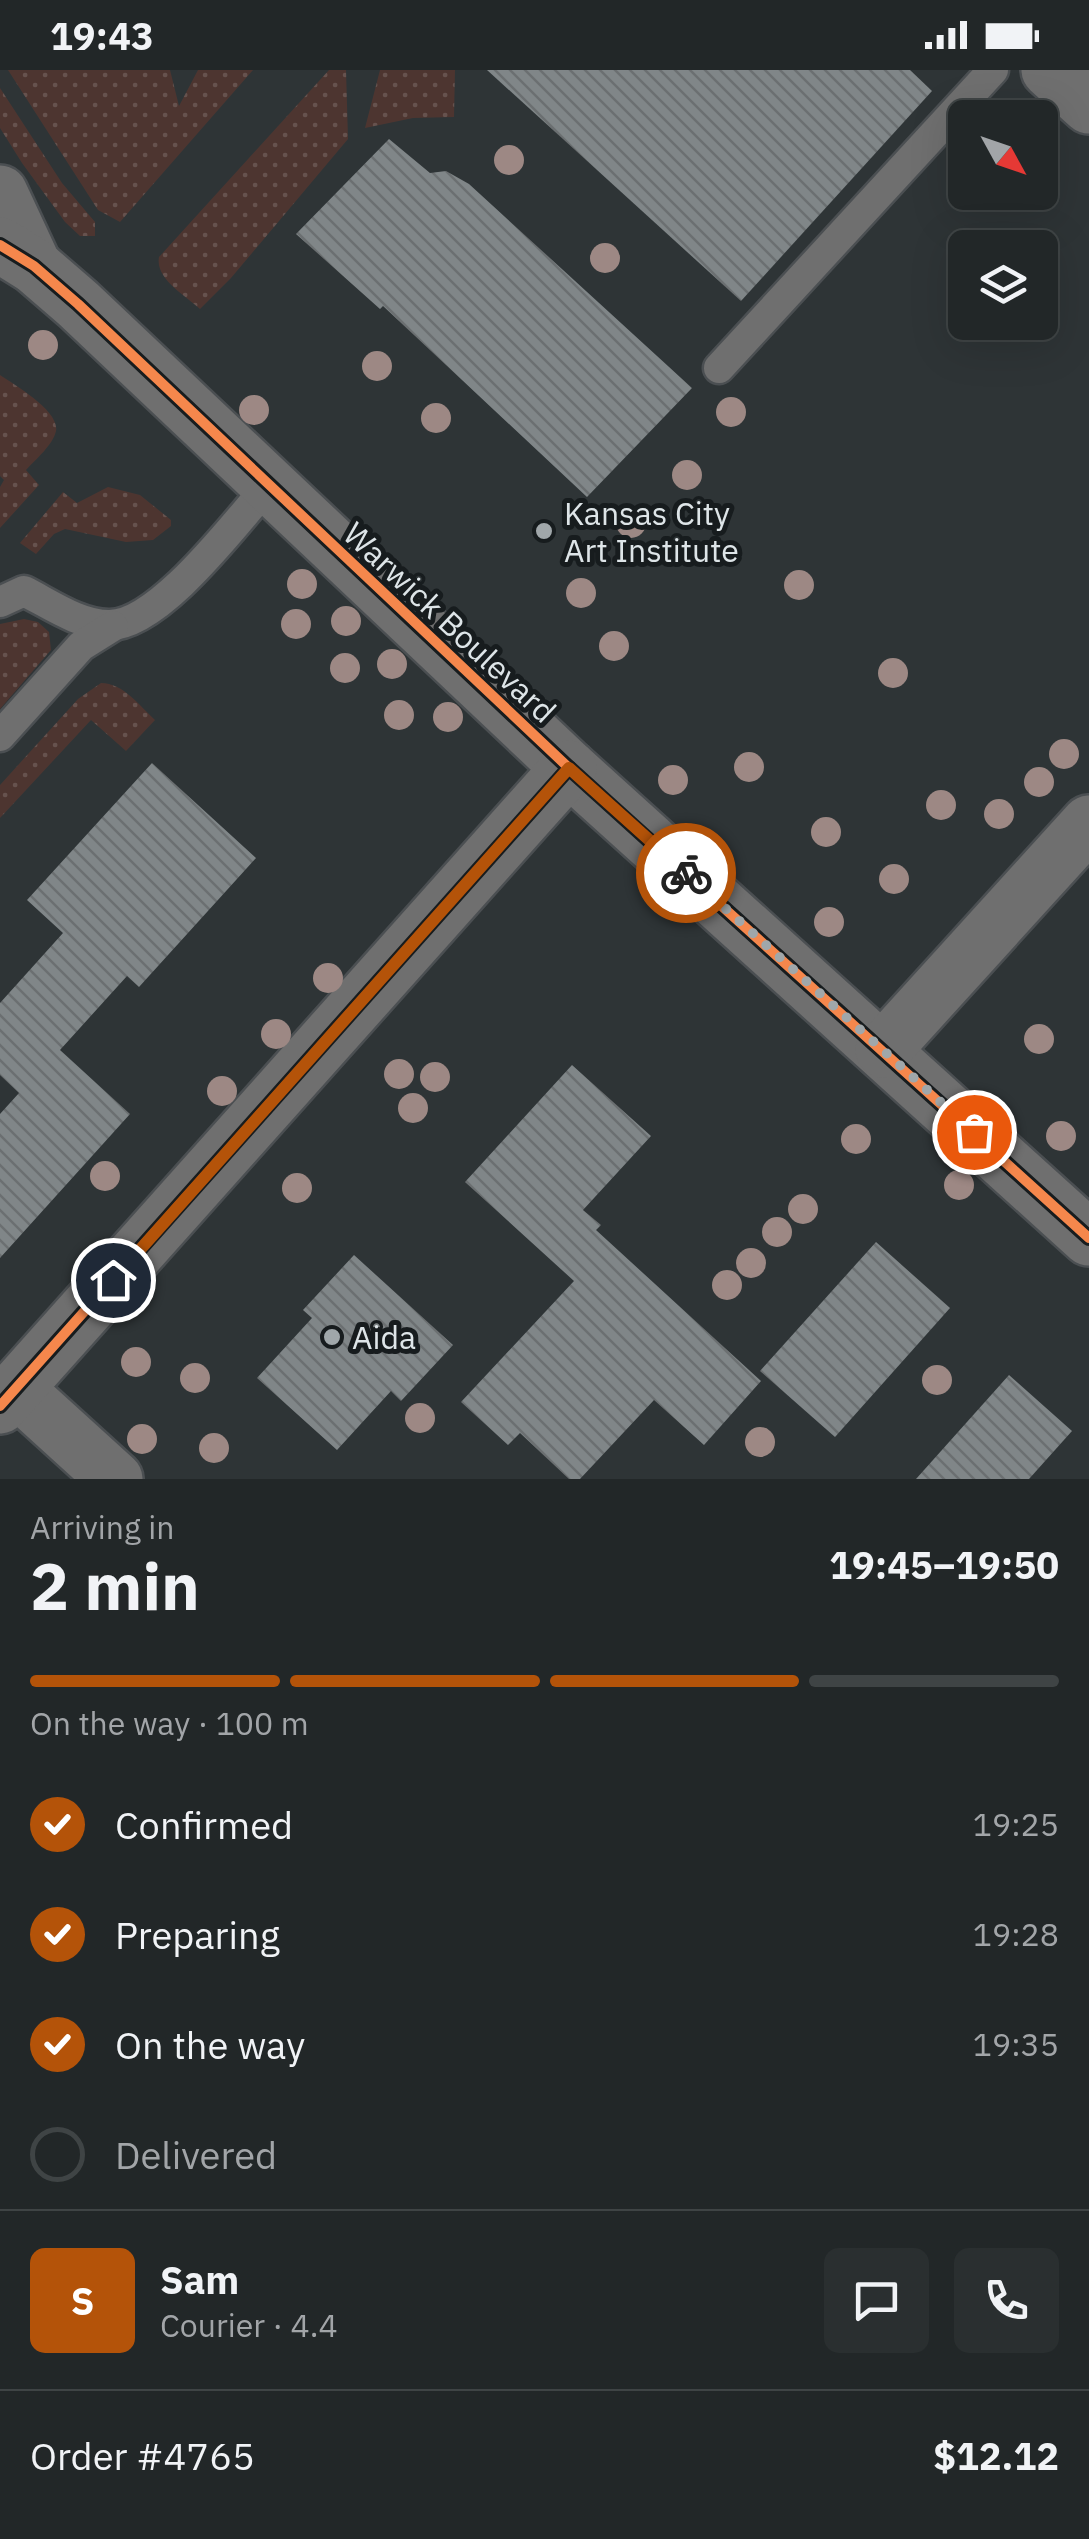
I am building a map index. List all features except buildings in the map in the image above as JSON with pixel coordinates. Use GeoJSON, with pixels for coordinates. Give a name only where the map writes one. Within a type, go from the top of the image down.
{"type":"FeatureCollection","features":[{"type":"Feature","properties":{"kind":"street"},"geometry":{"type":"LineString","coordinates":[[1050,70],[1089,106]]}},
{"type":"Feature","properties":{"kind":"street"},"geometry":{"type":"LineString","coordinates":[[0,193],[17,256]]}},
{"type":"Feature","properties":{"kind":"street","name":"Warwick Boulevard"},"geometry":{"type":"LineString","coordinates":[[17,256],[78,304],[569,768],[1089,1238]]}},
{"type":"Feature","properties":{"kind":"street"},"geometry":{"type":"LineString","coordinates":[[116,1479],[8,1398],[569,768]]}},
{"type":"Feature","properties":{"kind":"street"},"geometry":{"type":"LineString","coordinates":[[883,1050],[1089,823]]}},
{"type":"Feature","properties":{"kind":"lane"},"geometry":{"type":"LineString","coordinates":[[719,368],[993,70]]}},
{"type":"Feature","properties":{"kind":"lane"},"geometry":{"type":"LineString","coordinates":[[0,736],[81,646],[113,626],[144,614],[174,592],[268,486]]}},
{"type":"Feature","properties":{"kind":"lane"},"geometry":{"type":"LineString","coordinates":[[12,596],[86,622],[113,626]]}},
{"type":"Feature","properties":{"kind":"shaded area"},"geometry":{"type":"Polygon","coordinates":[[[8,70],[170,70],[179,106],[198,70],[253,70],[120,222],[98,210],[8,70]]]}},
{"type":"Feature","properties":{"kind":"shaded area"},"geometry":{"type":"Polygon","coordinates":[[[329,70],[346,70],[348,139],[231,278],[200,309],[166,279],[159,257],[329,70]]]}},
{"type":"Feature","properties":{"kind":"shaded area"},"geometry":{"type":"Polygon","coordinates":[[[380,70],[455,70],[454,117],[413,118],[365,128],[380,70]]]}},
{"type":"Feature","properties":{"kind":"shaded area"},"geometry":{"type":"Polygon","coordinates":[[[0,88],[62,183],[95,222],[95,236],[80,236],[65,222],[22,163],[0,128],[0,88]]]}},
{"type":"Feature","properties":{"kind":"shaded area"},"geometry":{"type":"Polygon","coordinates":[[[0,375],[44,407],[56,431],[48,447],[26,470],[39,485],[0,528],[0,487],[4,480],[0,476],[0,375]]]}},
{"type":"Feature","properties":{"kind":"shaded area"},"geometry":{"type":"Polygon","coordinates":[[[108,487],[140,495],[171,520],[171,526],[153,540],[126,542],[65,529],[54,534],[36,554],[20,543],[63,492],[77,503],[108,487]]]}},
{"type":"Feature","properties":{"kind":"shaded area"},"geometry":{"type":"Polygon","coordinates":[[[24,619],[38,622],[49,632],[51,650],[0,709],[0,624],[24,619]]]}},
{"type":"Feature","properties":{"kind":"shaded area"},"geometry":{"type":"Polygon","coordinates":[[[101,683],[124,691],[155,720],[126,751],[91,720],[0,818],[0,785],[78,699],[101,683]]]}},
{"type":"Feature","properties":{"kind":"cycle path"},"geometry":{"type":"LineString","coordinates":[[0,245],[34,266],[78,304],[569,768],[1089,1238]]}},
{"type":"Feature","properties":{"kind":"cycle path"},"geometry":{"type":"LineString","coordinates":[[0,1406],[569,768]]}},
{"type":"Feature","properties":{"kind":"way so far"},"geometry":{"type":"LineString","coordinates":[[686,873],[974,1132]]}},
{"type":"Feature","properties":{"kind":"place","name":"Kansas City Art Institute"},"geometry":{"type":"Point","coordinates":[544,531]}},
{"type":"Feature","properties":{"kind":"place","name":"Aida"},"geometry":{"type":"Point","coordinates":[332,1337]}},
{"type":"Feature","properties":{"kind":"route"},"geometry":{"type":"LineString","coordinates":[[113,1280],[569,768],[686,873]]}}]}
